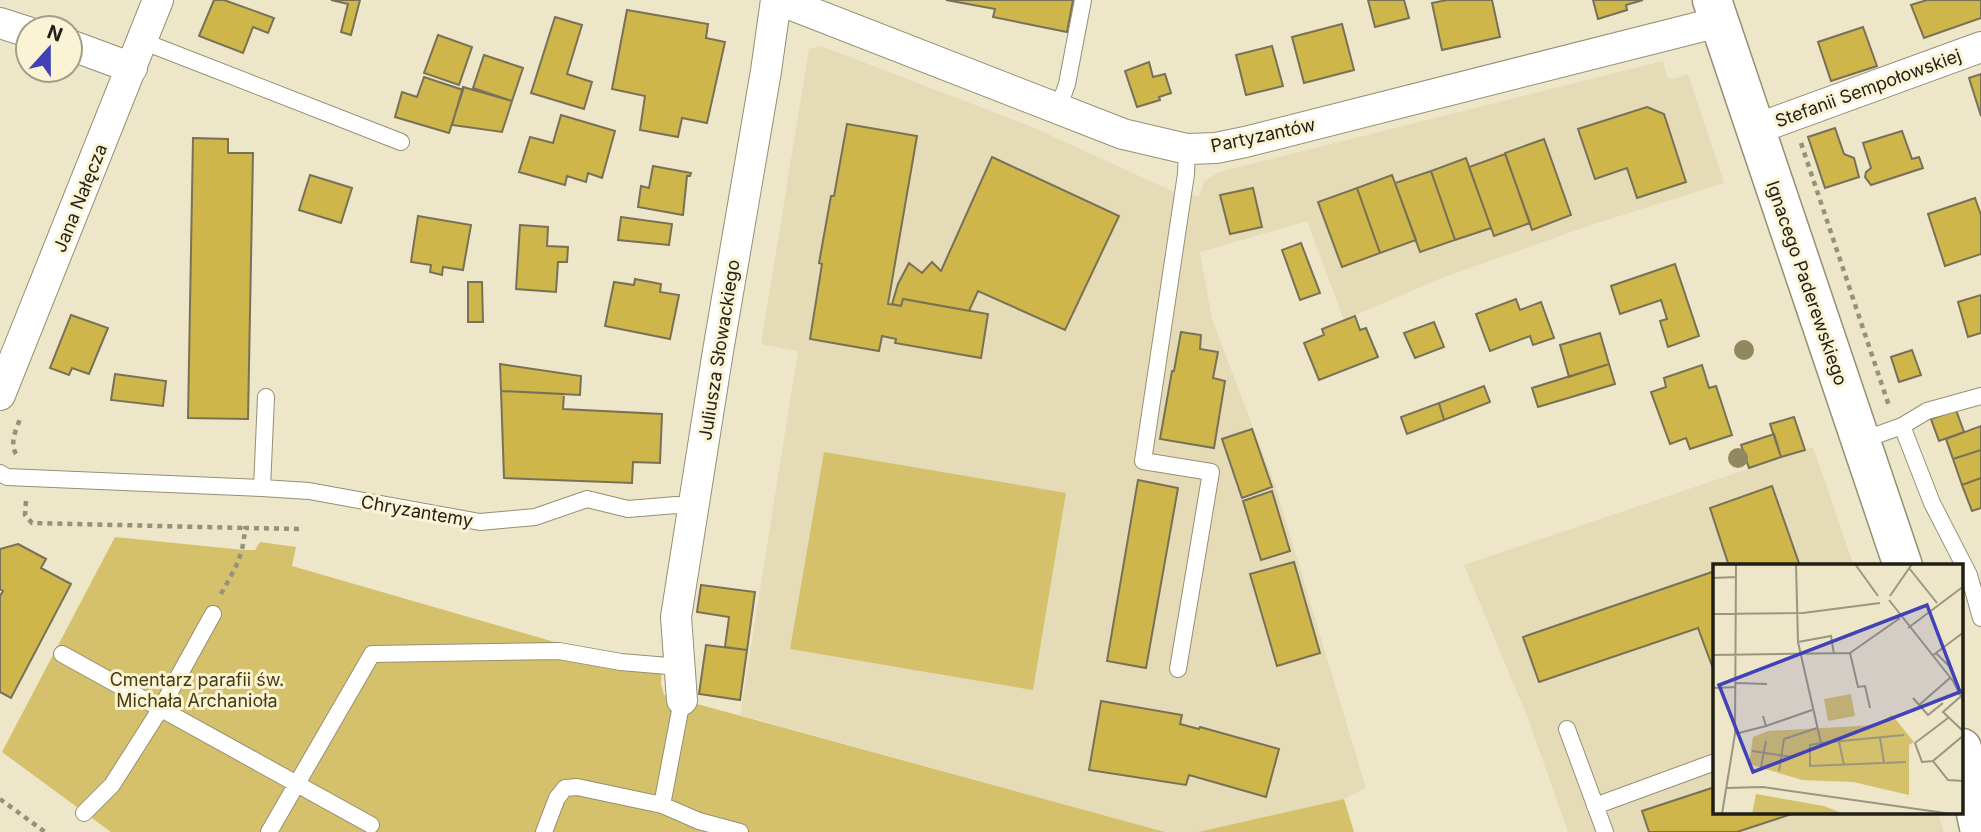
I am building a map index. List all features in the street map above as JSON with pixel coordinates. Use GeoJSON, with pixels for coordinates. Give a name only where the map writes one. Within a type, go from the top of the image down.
{"type":"FeatureCollection","features":[{"type":"Feature","properties":{"kind":"street","name":"Jana Nałęcza"},"geometry":{"type":"LineString","coordinates":[[0,395],[158,0]]}},
{"type":"Feature","properties":{"kind":"street","name":"Partyzantów"},"geometry":{"type":"LineString","coordinates":[[777,0],[1123,134],[1187,149],[1216,148],[1245,142],[1715,11]]}},
{"type":"Feature","properties":{"kind":"street","name":"Juliusza Słowackiego"},"geometry":{"type":"LineString","coordinates":[[682,700],[676,617],[777,0]]}},
{"type":"Feature","properties":{"kind":"street","name":"Ignacego Paderewskiego"},"geometry":{"type":"LineString","coordinates":[[1715,11],[1902,564]]}},
{"type":"Feature","properties":{"kind":"street"},"geometry":{"type":"LineString","coordinates":[[84,47],[137,55]]}},
{"type":"Feature","properties":{"kind":"street","name":"Stefanii Sempołowskiej"},"geometry":{"type":"LineString","coordinates":[[1756,129],[1981,47]]}},
{"type":"Feature","properties":{"kind":"street"},"geometry":{"type":"LineString","coordinates":[[1964,732],[1981,760]]}},
{"type":"Feature","properties":{"kind":"street"},"geometry":{"type":"LineString","coordinates":[[1964,757],[1980,832]]}},
{"type":"Feature","properties":{"kind":"lane"},"geometry":{"type":"LineString","coordinates":[[1058,109],[1067,84],[1083,0]]}},
{"type":"Feature","properties":{"kind":"lane"},"geometry":{"type":"LineString","coordinates":[[137,55],[401,142]]}},
{"type":"Feature","properties":{"kind":"lane"},"geometry":{"type":"LineString","coordinates":[[1178,669],[1211,472],[1143,461],[1186,174],[1187,149]]}},
{"type":"Feature","properties":{"kind":"lane"},"geometry":{"type":"LineString","coordinates":[[1860,440],[1902,426],[1927,411],[1981,396]]}},
{"type":"Feature","properties":{"kind":"lane"},"geometry":{"type":"LineString","coordinates":[[262,488],[266,397]]}},
{"type":"Feature","properties":{"kind":"lane"},"geometry":{"type":"LineString","coordinates":[[1902,426],[1928,493],[1964,564]]}},
{"type":"Feature","properties":{"kind":"lane","name":"Chryzantemy"},"geometry":{"type":"LineString","coordinates":[[0,473],[7,477],[309,491],[480,522],[535,517],[587,499],[628,509],[694,506]]}},
{"type":"Feature","properties":{"kind":"lane"},"geometry":{"type":"LineString","coordinates":[[1964,565],[1981,618]]}},
{"type":"Feature","properties":{"kind":"lane"},"geometry":{"type":"LineString","coordinates":[[84,813],[112,785],[161,708],[212,614]]}},
{"type":"Feature","properties":{"kind":"lane"},"geometry":{"type":"LineString","coordinates":[[270,832],[372,654],[559,651],[621,662],[680,667]]}},
{"type":"Feature","properties":{"kind":"lane"},"geometry":{"type":"LineString","coordinates":[[62,654],[371,825]]}},
{"type":"Feature","properties":{"kind":"lane"},"geometry":{"type":"LineString","coordinates":[[662,805],[682,700]]}},
{"type":"Feature","properties":{"kind":"lane"},"geometry":{"type":"LineString","coordinates":[[1567,729],[1605,832]]}},
{"type":"Feature","properties":{"kind":"lane"},"geometry":{"type":"LineString","coordinates":[[1595,806],[1713,763]]}},
{"type":"Feature","properties":{"kind":"lane"},"geometry":{"type":"LineString","coordinates":[[544,832],[556,798],[565,788],[577,786],[662,805],[699,821],[740,832]]}},
{"type":"Feature","properties":{"kind":"path"},"geometry":{"type":"LineString","coordinates":[[13,499],[26,499],[25,515],[32,523],[302,529]]}},
{"type":"Feature","properties":{"kind":"path"},"geometry":{"type":"LineString","coordinates":[[212,614],[241,558],[245,528]]}},
{"type":"Feature","properties":{"kind":"path"},"geometry":{"type":"LineString","coordinates":[[0,799],[45,832]]}},
{"type":"Feature","properties":{"kind":"shaded area"},"geometry":{"type":"Polygon","coordinates":[[[821,46],[1030,126],[1172,191],[1199,196],[1204,182],[1219,172],[1663,61],[1667,77],[1674,79],[1688,74],[1724,183],[1591,225],[1439,279],[1344,320],[1307,221],[1200,252],[1212,319],[1275,485],[1366,788],[1344,799],[1198,832],[1165,832],[740,715],[798,351],[761,344],[809,49],[821,46]]]}},
{"type":"Feature","properties":{"kind":"shaded area"},"geometry":{"type":"Polygon","coordinates":[[[1813,447],[1853,564],[1713,564],[1713,814],[1938,814],[1944,832],[1568,832],[1529,721],[1464,565],[1813,447]]]}},
{"type":"Feature","properties":{"kind":"green space"},"geometry":{"type":"Polygon","coordinates":[[[824,452],[1066,493],[1033,690],[790,649],[824,452]]]}},
{"type":"Feature","properties":{"kind":"green space","name":"Cmentarz parafii św. Michała Archanioła"},"geometry":{"type":"Polygon","coordinates":[[[115,537],[244,550],[255,550],[260,542],[296,547],[292,566],[558,643],[662,660],[661,684],[664,695],[1165,832],[111,832],[2,752],[115,537]]]}},
{"type":"Feature","properties":{"kind":"green space"},"geometry":{"type":"Polygon","coordinates":[[[1344,799],[1354,832],[1198,832],[1344,799]]]}},
{"type":"Feature","properties":{"kind":"building"},"geometry":{"type":"Polygon","coordinates":[[[214,0],[224,0],[274,18],[268,33],[253,27],[243,53],[199,36],[214,0]]]}},
{"type":"Feature","properties":{"kind":"building"},"geometry":{"type":"Polygon","coordinates":[[[331,0],[360,0],[351,35],[341,32],[348,4],[331,0]]]}},
{"type":"Feature","properties":{"kind":"building"},"geometry":{"type":"Polygon","coordinates":[[[946,0],[1073,0],[1067,32],[993,17],[995,9],[946,0]]]}},
{"type":"Feature","properties":{"kind":"building"},"geometry":{"type":"Polygon","coordinates":[[[1368,0],[1404,0],[1409,18],[1375,27],[1368,0]]]}},
{"type":"Feature","properties":{"kind":"building"},"geometry":{"type":"Polygon","coordinates":[[[1447,0],[1492,0],[1500,37],[1442,50],[1432,3],[1447,0]]]}},
{"type":"Feature","properties":{"kind":"building"},"geometry":{"type":"Polygon","coordinates":[[[1593,0],[1643,0],[1626,5],[1627,10],[1598,19],[1593,0]]]}},
{"type":"Feature","properties":{"kind":"building"},"geometry":{"type":"Polygon","coordinates":[[[1927,0],[1981,0],[1981,18],[1924,38],[1911,5],[1927,0]]]}},
{"type":"Feature","properties":{"kind":"building"},"geometry":{"type":"Polygon","coordinates":[[[627,10],[708,24],[706,38],[725,42],[707,123],[682,118],[678,137],[640,130],[645,96],[612,89],[627,10]]]}},
{"type":"Feature","properties":{"kind":"building"},"geometry":{"type":"Polygon","coordinates":[[[555,17],[582,25],[567,74],[592,82],[584,109],[531,93],[555,17]]]}},
{"type":"Feature","properties":{"kind":"building"},"geometry":{"type":"Polygon","coordinates":[[[1342,24],[1354,70],[1304,83],[1292,37],[1342,24]]]}},
{"type":"Feature","properties":{"kind":"building"},"geometry":{"type":"Polygon","coordinates":[[[1863,27],[1877,66],[1831,81],[1818,42],[1863,27]]]}},
{"type":"Feature","properties":{"kind":"building"},"geometry":{"type":"Polygon","coordinates":[[[438,35],[472,47],[459,85],[424,73],[438,35]]]}},
{"type":"Feature","properties":{"kind":"building"},"geometry":{"type":"Polygon","coordinates":[[[1272,46],[1283,86],[1246,95],[1236,55],[1272,46]]]}},
{"type":"Feature","properties":{"kind":"building"},"geometry":{"type":"Polygon","coordinates":[[[484,55],[523,68],[512,101],[473,88],[484,55]]]}},
{"type":"Feature","properties":{"kind":"building"},"geometry":{"type":"Polygon","coordinates":[[[1149,62],[1153,77],[1165,74],[1171,93],[1159,97],[1160,100],[1137,107],[1125,71],[1149,62]]]}},
{"type":"Feature","properties":{"kind":"building"},"geometry":{"type":"Polygon","coordinates":[[[1981,74],[1981,116],[1969,78],[1981,74]]]}},
{"type":"Feature","properties":{"kind":"building"},"geometry":{"type":"Polygon","coordinates":[[[424,77],[463,90],[449,133],[395,117],[402,92],[417,97],[424,77]]]}},
{"type":"Feature","properties":{"kind":"building"},"geometry":{"type":"Polygon","coordinates":[[[463,87],[512,101],[502,132],[452,125],[463,87]]]}},
{"type":"Feature","properties":{"kind":"building"},"geometry":{"type":"Polygon","coordinates":[[[1647,107],[1664,114],[1686,182],[1637,198],[1627,168],[1595,179],[1578,129],[1647,107]]]}},
{"type":"Feature","properties":{"kind":"building"},"geometry":{"type":"Polygon","coordinates":[[[561,115],[615,131],[602,178],[588,173],[586,182],[567,176],[565,185],[519,172],[530,137],[553,143],[561,115]]]}},
{"type":"Feature","properties":{"kind":"building"},"geometry":{"type":"Polygon","coordinates":[[[847,124],[917,136],[888,304],[901,306],[903,299],[988,314],[981,358],[895,343],[896,339],[882,336],[879,351],[810,339],[822,264],[819,263],[847,124]]]}},
{"type":"Feature","properties":{"kind":"building"},"geometry":{"type":"Polygon","coordinates":[[[1835,128],[1844,154],[1854,158],[1859,177],[1825,188],[1808,137],[1835,128]]]}},
{"type":"Feature","properties":{"kind":"building"},"geometry":{"type":"Polygon","coordinates":[[[1902,131],[1912,159],[1919,157],[1923,168],[1871,185],[1865,177],[1871,168],[1863,143],[1902,131]]]}},
{"type":"Feature","properties":{"kind":"building"},"geometry":{"type":"Polygon","coordinates":[[[193,138],[228,139],[228,153],[253,153],[248,419],[188,418],[193,138]]]}},
{"type":"Feature","properties":{"kind":"building"},"geometry":{"type":"Polygon","coordinates":[[[1544,139],[1571,215],[1532,230],[1505,153],[1544,139]]]}},
{"type":"Feature","properties":{"kind":"building"},"geometry":{"type":"Polygon","coordinates":[[[1505,154],[1530,223],[1494,236],[1469,167],[1505,154]]]}},
{"type":"Feature","properties":{"kind":"building"},"geometry":{"type":"Polygon","coordinates":[[[992,157],[1119,216],[1065,330],[978,291],[969,311],[903,299],[901,306],[892,304],[898,284],[909,263],[922,273],[932,262],[941,271],[992,157]]]}},
{"type":"Feature","properties":{"kind":"building"},"geometry":{"type":"Polygon","coordinates":[[[1466,158],[1491,228],[1455,240],[1431,171],[1466,158]]]}},
{"type":"Feature","properties":{"kind":"building"},"geometry":{"type":"Polygon","coordinates":[[[653,166],[691,173],[687,176],[683,215],[638,207],[641,186],[649,188],[653,166]]]}},
{"type":"Feature","properties":{"kind":"building"},"geometry":{"type":"Polygon","coordinates":[[[1431,171],[1455,240],[1420,252],[1395,183],[1431,171]]]}},
{"type":"Feature","properties":{"kind":"building"},"geometry":{"type":"Polygon","coordinates":[[[310,175],[352,188],[341,223],[299,210],[310,175]]]}},
{"type":"Feature","properties":{"kind":"building"},"geometry":{"type":"Polygon","coordinates":[[[1392,175],[1416,240],[1380,253],[1357,188],[1392,175]]]}},
{"type":"Feature","properties":{"kind":"building"},"geometry":{"type":"Polygon","coordinates":[[[1253,188],[1262,227],[1230,234],[1220,195],[1253,188]]]}},
{"type":"Feature","properties":{"kind":"building"},"geometry":{"type":"Polygon","coordinates":[[[1357,188],[1380,253],[1342,267],[1318,202],[1357,188]]]}},
{"type":"Feature","properties":{"kind":"building"},"geometry":{"type":"Polygon","coordinates":[[[1975,198],[1981,215],[1981,254],[1945,266],[1928,214],[1975,198]]]}},
{"type":"Feature","properties":{"kind":"building"},"geometry":{"type":"Polygon","coordinates":[[[418,216],[471,225],[463,270],[443,267],[442,275],[430,272],[431,265],[411,262],[418,216]]]}},
{"type":"Feature","properties":{"kind":"building"},"geometry":{"type":"Polygon","coordinates":[[[621,217],[672,224],[669,245],[618,240],[621,217]]]}},
{"type":"Feature","properties":{"kind":"building"},"geometry":{"type":"Polygon","coordinates":[[[520,225],[548,227],[547,246],[568,247],[567,262],[558,262],[556,292],[516,289],[520,225]]]}},
{"type":"Feature","properties":{"kind":"building"},"geometry":{"type":"Polygon","coordinates":[[[1301,243],[1320,293],[1300,300],[1282,250],[1301,243]]]}},
{"type":"Feature","properties":{"kind":"building"},"geometry":{"type":"Polygon","coordinates":[[[1675,264],[1699,336],[1668,347],[1660,321],[1667,319],[1661,300],[1620,314],[1611,286],[1675,264]]]}},
{"type":"Feature","properties":{"kind":"building"},"geometry":{"type":"Polygon","coordinates":[[[635,279],[661,284],[660,292],[679,295],[670,339],[605,326],[614,282],[634,285],[635,279]]]}},
{"type":"Feature","properties":{"kind":"building"},"geometry":{"type":"Polygon","coordinates":[[[468,282],[482,282],[483,322],[468,322],[468,282]]]}},
{"type":"Feature","properties":{"kind":"building"},"geometry":{"type":"Polygon","coordinates":[[[1981,295],[1981,333],[1968,337],[1958,302],[1981,295]]]}},
{"type":"Feature","properties":{"kind":"building"},"geometry":{"type":"Polygon","coordinates":[[[1516,299],[1520,310],[1541,302],[1554,338],[1533,345],[1530,336],[1490,351],[1476,314],[1516,299]]]}},
{"type":"Feature","properties":{"kind":"building"},"geometry":{"type":"Polygon","coordinates":[[[71,315],[108,328],[89,374],[72,368],[69,375],[50,368],[71,315]]]}},
{"type":"Feature","properties":{"kind":"building"},"geometry":{"type":"Polygon","coordinates":[[[1355,316],[1360,330],[1366,328],[1378,357],[1319,380],[1304,343],[1324,335],[1322,329],[1355,316]]]}},
{"type":"Feature","properties":{"kind":"building"},"geometry":{"type":"Polygon","coordinates":[[[1434,322],[1444,347],[1415,358],[1404,333],[1434,322]]]}},
{"type":"Feature","properties":{"kind":"building"},"geometry":{"type":"Polygon","coordinates":[[[1181,332],[1201,335],[1200,349],[1218,352],[1213,378],[1225,381],[1214,448],[1160,439],[1181,332]]]}},
{"type":"Feature","properties":{"kind":"building"},"geometry":{"type":"Polygon","coordinates":[[[1600,333],[1609,364],[1569,377],[1560,345],[1600,333]]]}},
{"type":"Feature","properties":{"kind":"building"},"geometry":{"type":"Polygon","coordinates":[[[1912,350],[1921,375],[1899,382],[1891,357],[1912,350]]]}},
{"type":"Feature","properties":{"kind":"building"},"geometry":{"type":"Polygon","coordinates":[[[500,364],[581,376],[580,395],[501,391],[500,364]]]}},
{"type":"Feature","properties":{"kind":"building"},"geometry":{"type":"Polygon","coordinates":[[[1609,364],[1615,384],[1538,407],[1532,388],[1609,364]]]}},
{"type":"Feature","properties":{"kind":"building"},"geometry":{"type":"Polygon","coordinates":[[[1702,365],[1709,388],[1716,386],[1732,435],[1690,449],[1686,438],[1670,444],[1651,392],[1666,387],[1664,378],[1702,365]]]}},
{"type":"Feature","properties":{"kind":"building"},"geometry":{"type":"Polygon","coordinates":[[[115,374],[166,381],[163,406],[111,400],[115,374]]]}},
{"type":"Feature","properties":{"kind":"building"},"geometry":{"type":"Polygon","coordinates":[[[1484,386],[1490,402],[1444,420],[1439,403],[1484,386]]]}},
{"type":"Feature","properties":{"kind":"building"},"geometry":{"type":"Polygon","coordinates":[[[501,391],[564,394],[563,409],[662,414],[660,463],[633,462],[632,483],[504,478],[501,391]]]}},
{"type":"Feature","properties":{"kind":"building"},"geometry":{"type":"Polygon","coordinates":[[[1439,403],[1444,420],[1407,434],[1401,417],[1439,403]]]}},
{"type":"Feature","properties":{"kind":"building"},"geometry":{"type":"Polygon","coordinates":[[[1956,410],[1964,432],[1939,441],[1931,419],[1956,410]]]}},
{"type":"Feature","properties":{"kind":"building"},"geometry":{"type":"Polygon","coordinates":[[[1794,417],[1805,450],[1781,457],[1770,424],[1794,417]]]}},
{"type":"Feature","properties":{"kind":"building"},"geometry":{"type":"Polygon","coordinates":[[[1981,426],[1981,450],[1953,459],[1946,439],[1981,426]]]}},
{"type":"Feature","properties":{"kind":"building"},"geometry":{"type":"Polygon","coordinates":[[[1252,429],[1272,487],[1242,498],[1222,439],[1252,429]]]}},
{"type":"Feature","properties":{"kind":"building"},"geometry":{"type":"Polygon","coordinates":[[[1774,434],[1781,457],[1749,468],[1741,445],[1774,434]]]}},
{"type":"Feature","properties":{"kind":"building"},"geometry":{"type":"Polygon","coordinates":[[[1981,450],[1981,478],[1962,485],[1953,459],[1981,450]]]}},
{"type":"Feature","properties":{"kind":"building"},"geometry":{"type":"Polygon","coordinates":[[[1981,478],[1981,508],[1972,511],[1962,485],[1981,478]]]}},
{"type":"Feature","properties":{"kind":"building"},"geometry":{"type":"Polygon","coordinates":[[[1138,480],[1178,488],[1146,668],[1107,661],[1138,480]]]}},
{"type":"Feature","properties":{"kind":"building"},"geometry":{"type":"Polygon","coordinates":[[[1772,486],[1799,564],[1728,564],[1710,508],[1772,486]]]}},
{"type":"Feature","properties":{"kind":"building"},"geometry":{"type":"Polygon","coordinates":[[[1272,491],[1290,551],[1261,560],[1243,501],[1272,491]]]}},
{"type":"Feature","properties":{"kind":"building"},"geometry":{"type":"Polygon","coordinates":[[[18,544],[46,559],[41,568],[71,584],[11,698],[0,692],[0,596],[3,591],[0,589],[0,549],[18,544]]]}},
{"type":"Feature","properties":{"kind":"building"},"geometry":{"type":"Polygon","coordinates":[[[1294,562],[1320,653],[1277,666],[1250,574],[1294,562]]]}},
{"type":"Feature","properties":{"kind":"building"},"geometry":{"type":"Polygon","coordinates":[[[1713,572],[1713,669],[1698,628],[1539,682],[1523,637],[1713,572]]]}},
{"type":"Feature","properties":{"kind":"building"},"geometry":{"type":"Polygon","coordinates":[[[701,585],[755,592],[747,650],[725,647],[729,617],[697,612],[701,585]]]}},
{"type":"Feature","properties":{"kind":"building"},"geometry":{"type":"Polygon","coordinates":[[[706,645],[747,650],[740,700],[699,694],[706,645]]]}},
{"type":"Feature","properties":{"kind":"building"},"geometry":{"type":"Polygon","coordinates":[[[1101,701],[1182,715],[1180,724],[1279,749],[1266,797],[1189,775],[1186,785],[1089,770],[1101,701]]]}},
{"type":"Feature","properties":{"kind":"building"},"geometry":{"type":"Polygon","coordinates":[[[1713,788],[1713,814],[1792,814],[1737,832],[1649,832],[1642,811],[1713,788]]]}}]}
